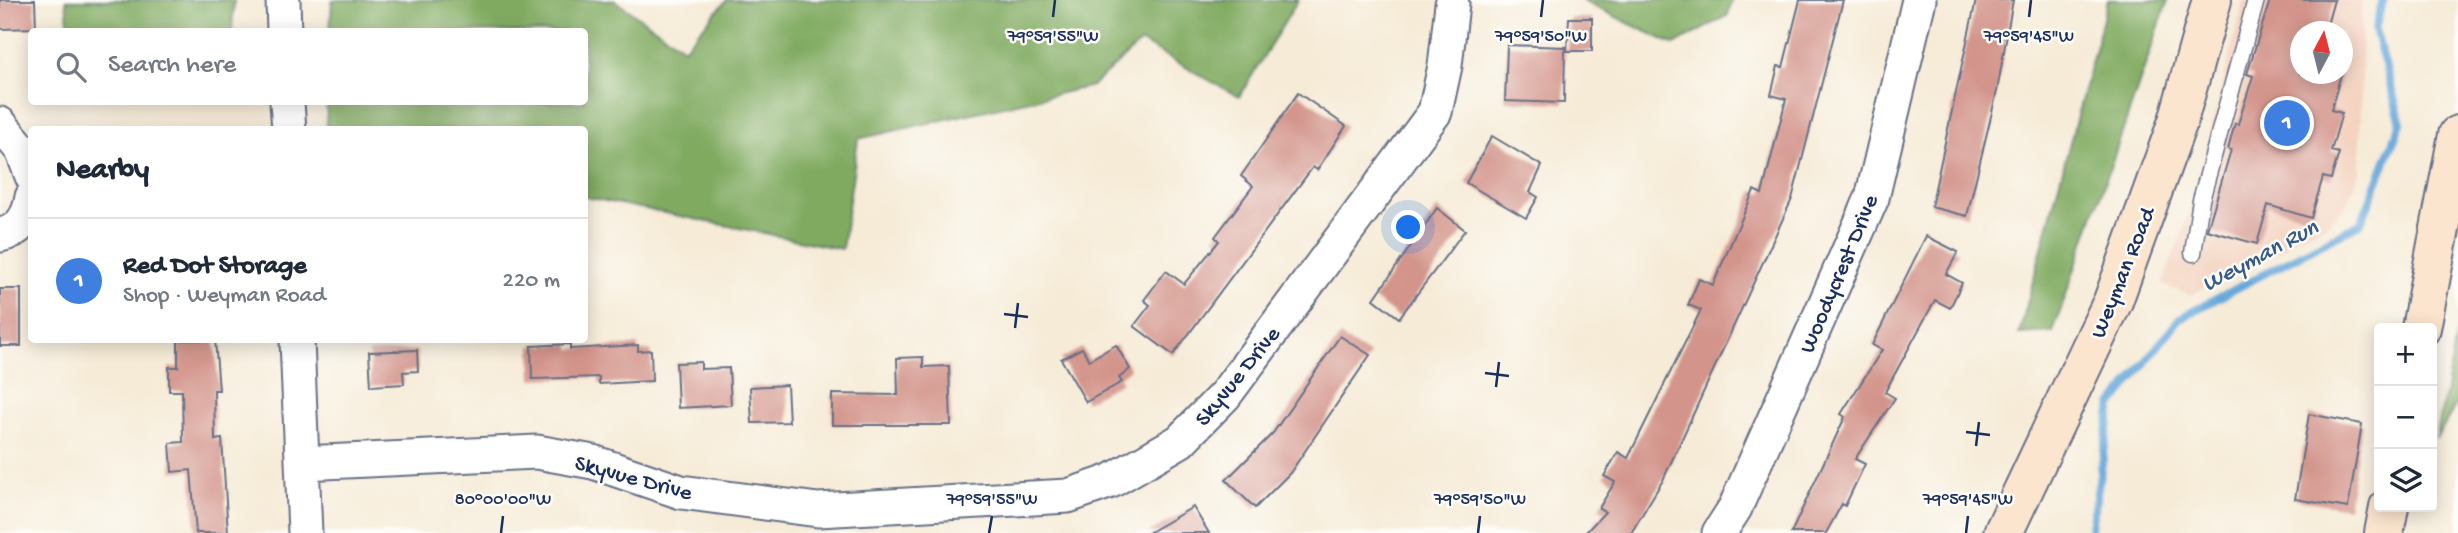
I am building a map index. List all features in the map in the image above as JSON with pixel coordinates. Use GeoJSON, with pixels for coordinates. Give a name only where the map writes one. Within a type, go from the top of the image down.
{"type":"FeatureCollection","features":[{"type":"Feature","properties":{"kind":"street"},"geometry":{"type":"LineString","coordinates":[[283,0],[284,28]]}},
{"type":"Feature","properties":{"kind":"street","name":"Woodycrest Drive"},"geometry":{"type":"LineString","coordinates":[[1719,533],[1735,508],[1872,198],[1919,0]]}},
{"type":"Feature","properties":{"kind":"street","name":"Weyman Road"},"geometry":{"type":"LineString","coordinates":[[2003,533],[2113,301],[2178,121],[2212,0]]}},
{"type":"Feature","properties":{"kind":"street","name":"Skyvue Drive"},"geometry":{"type":"LineString","coordinates":[[303,463],[537,452],[593,462],[681,492],[818,510],[1068,496],[1111,481],[1180,442],[1225,395],[1435,112],[1445,66],[1452,4]]}},
{"type":"Feature","properties":{"kind":"street"},"geometry":{"type":"LineString","coordinates":[[287,105],[289,126]]}},
{"type":"Feature","properties":{"kind":"street"},"geometry":{"type":"LineString","coordinates":[[0,124],[22,150],[28,166]]}},
{"type":"Feature","properties":{"kind":"street"},"geometry":{"type":"LineString","coordinates":[[2422,323],[2458,135]]}},
{"type":"Feature","properties":{"kind":"street"},"geometry":{"type":"LineString","coordinates":[[0,235],[9,233],[24,222],[28,210]]}},
{"type":"Feature","properties":{"kind":"street"},"geometry":{"type":"LineString","coordinates":[[297,343],[305,533]]}},
{"type":"Feature","properties":{"kind":"street"},"geometry":{"type":"LineString","coordinates":[[2385,533],[2388,512]]}},
{"type":"Feature","properties":{"kind":"lane"},"geometry":{"type":"LineString","coordinates":[[2193,253],[2201,200],[2256,0]]}},
{"type":"Feature","properties":{"kind":"shaded area"},"geometry":{"type":"Polygon","coordinates":[[[2244,0],[2362,0],[2360,173],[2346,205],[2326,225],[2290,240],[2282,250],[2190,295],[2162,285],[2193,202],[2244,0]]]}},
{"type":"Feature","properties":{"kind":"green space"},"geometry":{"type":"Polygon","coordinates":[[[66,0],[234,0],[232,28],[69,28],[66,0]]]}},
{"type":"Feature","properties":{"kind":"green space"},"geometry":{"type":"Polygon","coordinates":[[[614,0],[684,48],[727,0],[1298,0],[1239,97],[1141,42],[1092,86],[858,139],[842,249],[588,198],[588,126],[326,126],[327,105],[588,105],[588,28],[330,28],[332,1],[614,0]]]}},
{"type":"Feature","properties":{"kind":"green space"},"geometry":{"type":"Polygon","coordinates":[[[1581,0],[1732,0],[1728,15],[1674,45],[1581,0]]]}},
{"type":"Feature","properties":{"kind":"green space"},"geometry":{"type":"Polygon","coordinates":[[[2108,0],[2168,0],[2053,332],[2019,334],[2108,0]]]}},
{"type":"Feature","properties":{"kind":"green space"},"geometry":{"type":"Polygon","coordinates":[[[2458,327],[2458,401],[2437,437],[2458,327]]]}},
{"type":"Feature","properties":{"kind":"building"},"geometry":{"type":"Polygon","coordinates":[[[0,0],[35,0],[36,28],[0,29],[0,0]]]}},
{"type":"Feature","properties":{"kind":"building"},"geometry":{"type":"Polygon","coordinates":[[[1800,0],[1843,0],[1792,199],[1663,480],[1631,533],[1585,533],[1605,512],[1599,508],[1615,482],[1604,476],[1618,452],[1628,458],[1701,310],[1688,305],[1699,279],[1713,285],[1754,190],[1762,194],[1786,99],[1771,95],[1778,66],[1783,67],[1800,0]]]}},
{"type":"Feature","properties":{"kind":"building"},"geometry":{"type":"Polygon","coordinates":[[[1976,0],[2013,0],[1997,91],[1967,216],[1931,207],[1976,0]]]}},
{"type":"Feature","properties":{"kind":"building"},"geometry":{"type":"Polygon","coordinates":[[[2270,0],[2334,0],[2328,21],[2290,21],[2290,84],[2338,84],[2331,110],[2342,113],[2331,151],[2339,153],[2331,179],[2323,177],[2311,218],[2268,205],[2257,244],[2207,230],[2231,150],[2228,149],[2235,123],[2238,124],[2253,76],[2247,74],[2270,0]]]}},
{"type":"Feature","properties":{"kind":"building"},"geometry":{"type":"Polygon","coordinates":[[[1569,18],[1592,18],[1592,51],[1567,51],[1569,18]]]}},
{"type":"Feature","properties":{"kind":"building"},"geometry":{"type":"Polygon","coordinates":[[[1507,45],[1565,47],[1564,103],[1505,101],[1507,45]]]}},
{"type":"Feature","properties":{"kind":"building"},"geometry":{"type":"Polygon","coordinates":[[[1298,93],[1346,126],[1317,170],[1313,167],[1173,355],[1134,326],[1150,305],[1144,300],[1166,271],[1184,284],[1219,241],[1215,237],[1253,186],[1241,176],[1298,93]]]}},
{"type":"Feature","properties":{"kind":"building"},"geometry":{"type":"Polygon","coordinates":[[[1492,136],[1542,166],[1530,192],[1538,197],[1526,218],[1466,183],[1492,136]]]}},
{"type":"Feature","properties":{"kind":"building"},"geometry":{"type":"Polygon","coordinates":[[[1437,208],[1465,230],[1399,318],[1374,299],[1437,208]]]}},
{"type":"Feature","properties":{"kind":"building"},"geometry":{"type":"Polygon","coordinates":[[[1926,236],[1958,252],[1946,274],[1962,283],[1950,308],[1935,300],[1885,392],[1895,398],[1855,459],[1865,464],[1845,506],[1842,504],[1826,533],[1791,533],[1845,417],[1841,414],[1882,350],[1872,345],[1926,236]]]}},
{"type":"Feature","properties":{"kind":"building"},"geometry":{"type":"Polygon","coordinates":[[[0,289],[21,289],[21,346],[0,346],[0,289]]]}},
{"type":"Feature","properties":{"kind":"building"},"geometry":{"type":"Polygon","coordinates":[[[1340,336],[1370,355],[1290,473],[1255,508],[1226,480],[1273,433],[1340,336]]]}},
{"type":"Feature","properties":{"kind":"building"},"geometry":{"type":"Polygon","coordinates":[[[178,343],[215,343],[219,390],[214,390],[215,440],[222,439],[228,533],[196,533],[191,470],[172,472],[170,443],[183,442],[182,391],[169,391],[169,367],[178,367],[178,343]]]}},
{"type":"Feature","properties":{"kind":"building"},"geometry":{"type":"Polygon","coordinates":[[[570,344],[570,349],[638,345],[638,351],[651,350],[652,381],[599,384],[599,377],[532,379],[531,346],[570,344]]]}},
{"type":"Feature","properties":{"kind":"building"},"geometry":{"type":"Polygon","coordinates":[[[1116,345],[1130,369],[1119,378],[1122,382],[1086,402],[1061,359],[1082,348],[1089,360],[1116,345]]]}},
{"type":"Feature","properties":{"kind":"building"},"geometry":{"type":"Polygon","coordinates":[[[417,350],[418,371],[403,372],[404,384],[371,386],[369,352],[417,350]]]}},
{"type":"Feature","properties":{"kind":"building"},"geometry":{"type":"Polygon","coordinates":[[[923,357],[923,367],[949,366],[951,425],[832,425],[832,394],[898,395],[897,358],[923,357]]]}},
{"type":"Feature","properties":{"kind":"building"},"geometry":{"type":"Polygon","coordinates":[[[701,362],[701,369],[729,368],[731,405],[678,408],[676,363],[701,362]]]}},
{"type":"Feature","properties":{"kind":"building"},"geometry":{"type":"Polygon","coordinates":[[[787,385],[789,422],[752,423],[750,387],[787,385]]]}},
{"type":"Feature","properties":{"kind":"building"},"geometry":{"type":"Polygon","coordinates":[[[2309,414],[2362,424],[2348,508],[2295,499],[2309,414]]]}},
{"type":"Feature","properties":{"kind":"building"},"geometry":{"type":"Polygon","coordinates":[[[1193,507],[1209,533],[1148,533],[1193,507]]]}},
{"type":"Feature","properties":{"kind":"waterway","name":"Weyman Run"},"geometry":{"type":"LineString","coordinates":[[2090,533],[2112,405],[2180,318],[2361,223],[2401,123],[2375,29],[2383,0]]}},
{"type":"Feature","properties":{"kind":"place","name":"Red Dot Storage"},"geometry":{"type":"Point","coordinates":[2287,123]}}]}
